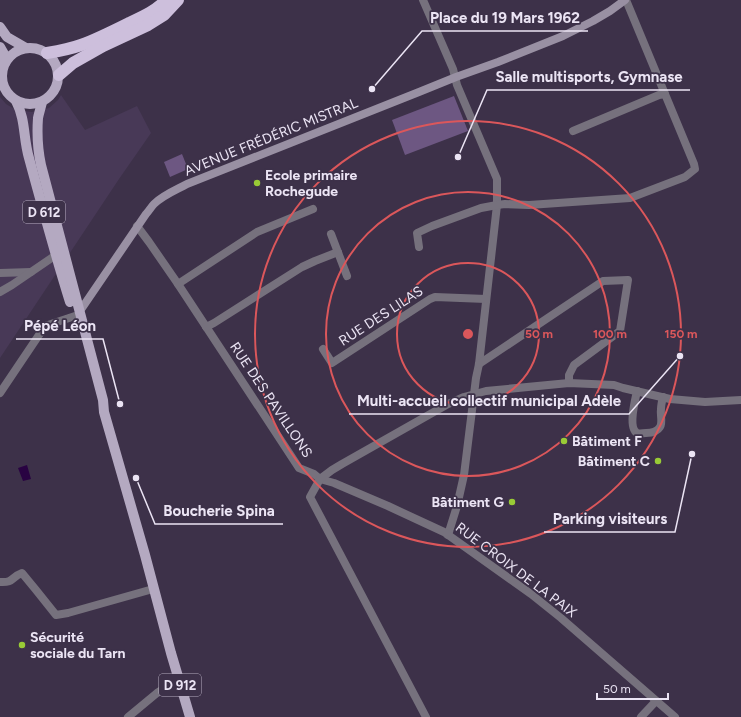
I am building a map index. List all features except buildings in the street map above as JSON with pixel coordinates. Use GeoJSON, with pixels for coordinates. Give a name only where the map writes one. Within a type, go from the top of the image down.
{"type":"FeatureCollection","features":[{"type":"Feature","properties":{"kind":"highway"},"geometry":{"type":"LineString","coordinates":[[47,53],[66,50],[105,35],[145,16],[166,0]]}},
{"type":"Feature","properties":{"kind":"highway"},"geometry":{"type":"LineString","coordinates":[[59,75],[73,63],[103,46],[148,25],[164,15],[178,0]]}},
{"type":"Feature","properties":{"kind":"main road"},"geometry":{"type":"LineString","coordinates":[[0,27],[7,37],[26,48]]}},
{"type":"Feature","properties":{"kind":"main road"},"geometry":{"type":"LineString","coordinates":[[0,47],[4,54],[2,70],[3,87],[8,95],[23,104],[32,105],[42,102],[55,90],[59,75],[53,58],[47,53],[36,48],[26,48],[10,55],[4,63]]}},
{"type":"Feature","properties":{"kind":"main road","name":"D 612"},"geometry":{"type":"LineString","coordinates":[[16,101],[23,119],[27,151],[33,173],[78,312],[99,406],[104,412]]}},
{"type":"Feature","properties":{"kind":"main road","name":"D 612"},"geometry":{"type":"LineString","coordinates":[[42,102],[38,118],[39,155],[59,251]]}},
{"type":"Feature","properties":{"kind":"main road","name":"D 612"},"geometry":{"type":"LineString","coordinates":[[33,173],[41,188],[62,264],[78,312],[82,313],[104,393],[103,400]]}},
{"type":"Feature","properties":{"kind":"main road","name":"D 912"},"geometry":{"type":"LineString","coordinates":[[103,400],[104,412],[190,717]]}},
{"type":"Feature","properties":{"kind":"street"},"geometry":{"type":"LineString","coordinates":[[423,0],[450,62],[456,77],[457,85],[497,179],[497,204],[479,364],[464,474],[457,506],[448,535]]}},
{"type":"Feature","properties":{"kind":"street"},"geometry":{"type":"LineString","coordinates":[[419,247],[417,233],[481,208],[497,204],[529,205],[630,198],[685,177],[695,169],[626,0]]}},
{"type":"Feature","properties":{"kind":"street","name":"AVENUE FRÉDÉRIC MISTRAL"},"geometry":{"type":"LineString","coordinates":[[78,312],[137,226],[154,204],[169,193],[187,184],[563,36],[610,11],[626,0]]}},
{"type":"Feature","properties":{"kind":"street"},"geometry":{"type":"LineString","coordinates":[[573,131],[665,94]]}},
{"type":"Feature","properties":{"kind":"street"},"geometry":{"type":"LineString","coordinates":[[178,284],[257,232],[313,209]]}},
{"type":"Feature","properties":{"kind":"street","name":"RUE DES PAVILLONS"},"geometry":{"type":"LineString","coordinates":[[137,226],[178,284],[299,468],[314,474],[320,479]]}},
{"type":"Feature","properties":{"kind":"street"},"geometry":{"type":"LineString","coordinates":[[331,234],[348,276]]}},
{"type":"Feature","properties":{"kind":"street"},"geometry":{"type":"LineString","coordinates":[[0,292],[12,286],[59,251]]}},
{"type":"Feature","properties":{"kind":"street"},"geometry":{"type":"LineString","coordinates":[[206,327],[302,267],[338,252]]}},
{"type":"Feature","properties":{"kind":"street"},"geometry":{"type":"LineString","coordinates":[[0,273],[31,272]]}},
{"type":"Feature","properties":{"kind":"street"},"geometry":{"type":"LineString","coordinates":[[479,364],[603,281],[628,280],[620,331],[574,365],[569,375],[569,383]]}},
{"type":"Feature","properties":{"kind":"street","name":"RUE DES LILAS"},"geometry":{"type":"LineString","coordinates":[[323,349],[332,363],[435,297],[486,299]]}},
{"type":"Feature","properties":{"kind":"street"},"geometry":{"type":"LineString","coordinates":[[0,393],[45,326],[78,312]]}},
{"type":"Feature","properties":{"kind":"street"},"geometry":{"type":"LineString","coordinates":[[426,717],[310,497],[320,479],[342,464],[448,404],[464,396],[486,391],[569,383],[614,385],[670,399],[705,402],[741,400]]}},
{"type":"Feature","properties":{"kind":"street"},"geometry":{"type":"LineString","coordinates":[[636,391],[633,421],[634,429],[640,434],[655,432],[659,429],[662,424],[661,408],[663,397]]}},
{"type":"Feature","properties":{"kind":"street","name":"RUE CROIX DE LA PAIX"},"geometry":{"type":"LineString","coordinates":[[320,479],[334,483],[388,506],[444,532],[531,594],[561,618],[675,717]]}},
{"type":"Feature","properties":{"kind":"street"},"geometry":{"type":"LineString","coordinates":[[4,583],[22,573],[56,615],[153,589]]}},
{"type":"Feature","properties":{"kind":"street"},"geometry":{"type":"LineString","coordinates":[[128,717],[157,693],[170,685],[180,684]]}},
{"type":"Feature","properties":{"kind":"street"},"geometry":{"type":"LineString","coordinates":[[641,717],[656,701]]}},
{"type":"Feature","properties":{"kind":"shaded area"},"geometry":{"type":"Polygon","coordinates":[[[61,95],[85,130],[137,106],[151,133],[0,358],[0,97],[6,104],[16,110],[32,112],[49,108],[61,95]]]}},
{"type":"Feature","properties":{"kind":"shaded area"},"geometry":{"type":"Polygon","coordinates":[[[454,96],[468,131],[405,155],[392,120],[454,96]]]}},
{"type":"Feature","properties":{"kind":"shaded area"},"geometry":{"type":"Polygon","coordinates":[[[182,154],[188,169],[170,177],[164,162],[182,154]]]}},
{"type":"Feature","properties":{"kind":"shaded area"},"geometry":{"type":"Polygon","coordinates":[[[27,465],[31,479],[23,481],[18,468],[27,465]]]}},
{"type":"Feature","properties":{"kind":"place","name":"Place du 19 Mars 1962"},"geometry":{"type":"Point","coordinates":[372,89]}},
{"type":"Feature","properties":{"kind":"place","name":"Salle multisports, Gymnase"},"geometry":{"type":"Point","coordinates":[458,157]}},
{"type":"Feature","properties":{"kind":"place","name":"Ecole primaire Rochegude"},"geometry":{"type":"Point","coordinates":[257,183]}},
{"type":"Feature","properties":{"kind":"place","name":"Multi-accueil collectif municipal Adèle"},"geometry":{"type":"Point","coordinates":[680,356]}},
{"type":"Feature","properties":{"kind":"place","name":"Pépé Léon"},"geometry":{"type":"Point","coordinates":[120,404]}},
{"type":"Feature","properties":{"kind":"place","name":"Bâtiment F"},"geometry":{"type":"Point","coordinates":[564,441]}},
{"type":"Feature","properties":{"kind":"place","name":"Parking visiteurs"},"geometry":{"type":"Point","coordinates":[692,454]}},
{"type":"Feature","properties":{"kind":"place","name":"Bâtiment C"},"geometry":{"type":"Point","coordinates":[658,461]}},
{"type":"Feature","properties":{"kind":"place","name":"Boucherie Spina"},"geometry":{"type":"Point","coordinates":[136,478]}},
{"type":"Feature","properties":{"kind":"place","name":"Bâtiment G"},"geometry":{"type":"Point","coordinates":[512,502]}},
{"type":"Feature","properties":{"kind":"place","name":"Sécurité sociale du Tarn"},"geometry":{"type":"Point","coordinates":[22,645]}}]}
